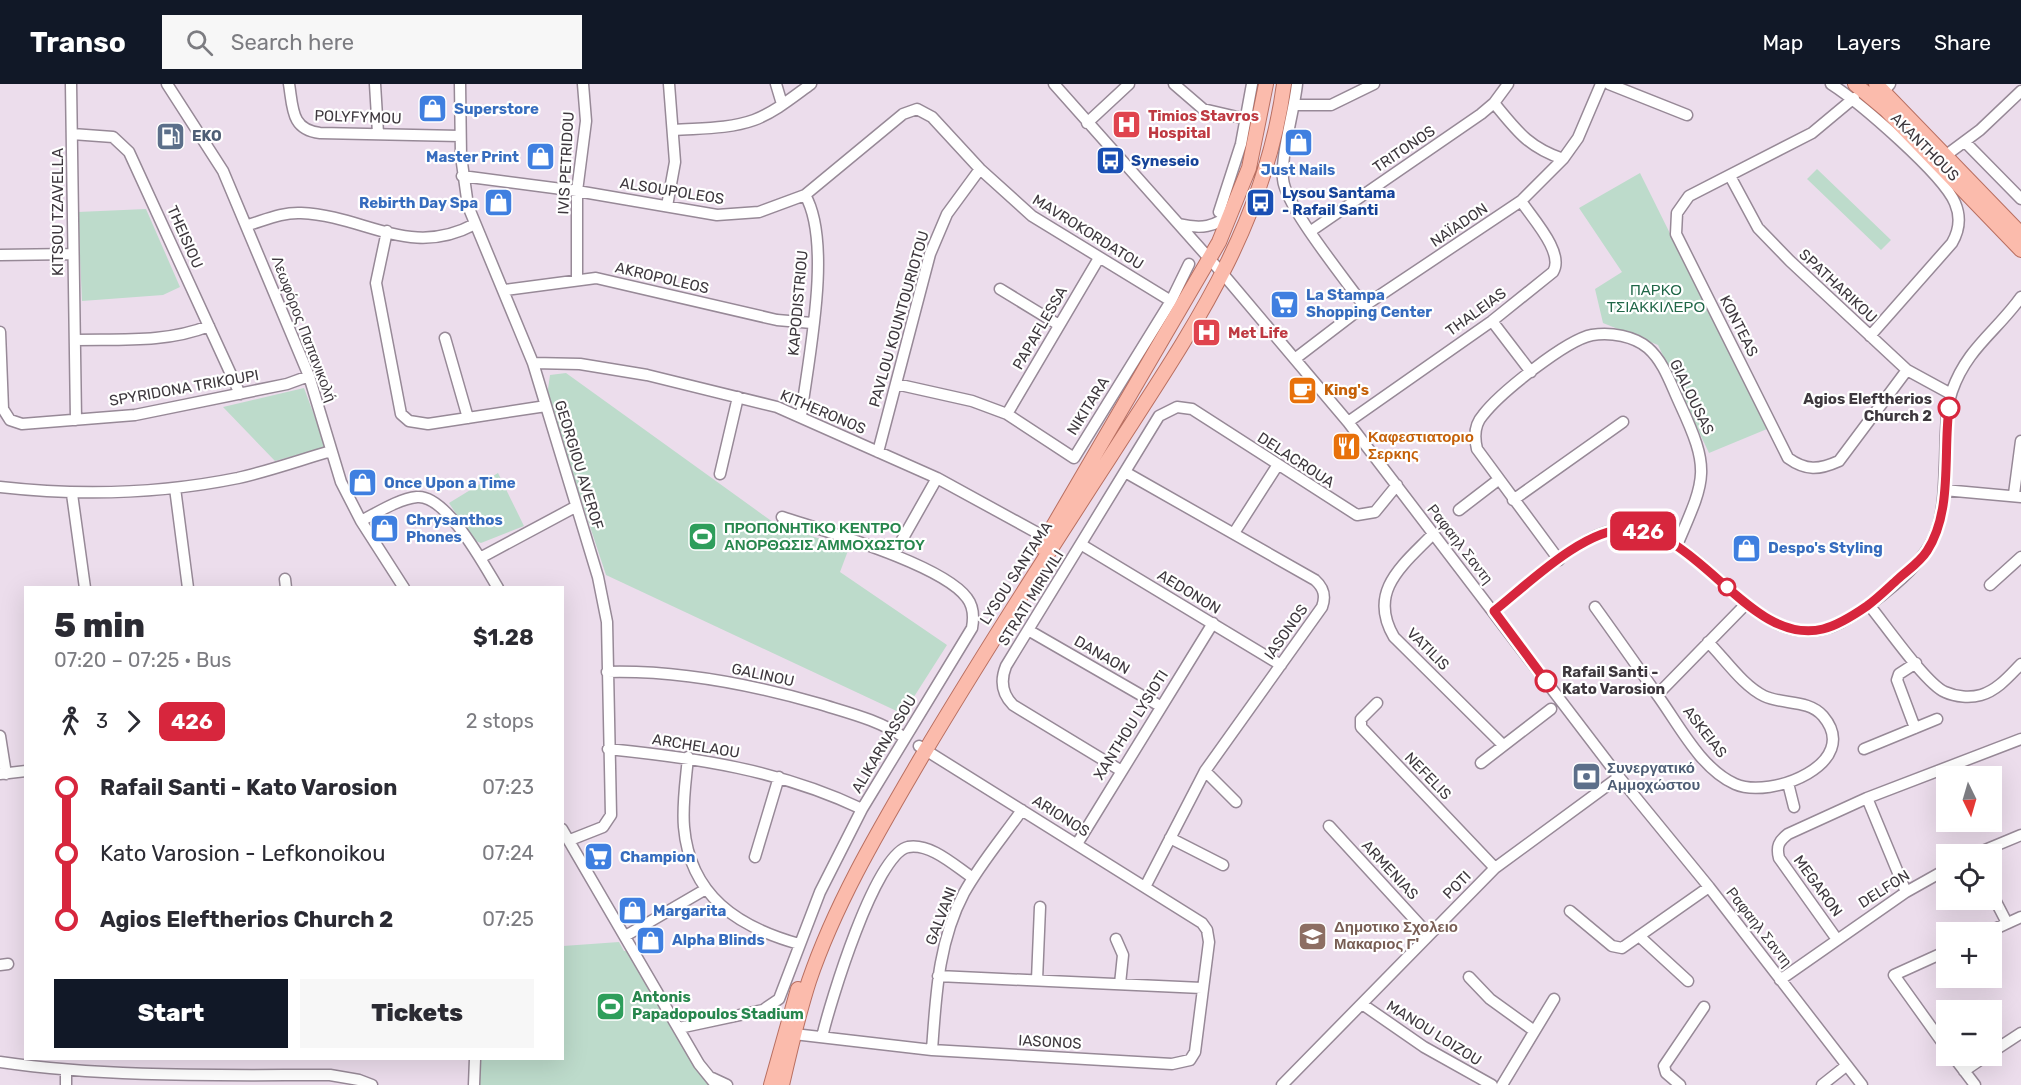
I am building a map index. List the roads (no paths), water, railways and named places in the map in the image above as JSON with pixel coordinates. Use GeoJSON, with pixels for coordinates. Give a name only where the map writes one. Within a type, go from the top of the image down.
{"type":"FeatureCollection","features":[{"type":"Feature","properties":{"kind":"main road","name":"LYSOU SANTAMA"},"geometry":{"type":"LineString","coordinates":[[1051,541],[1121,407],[1210,260],[1235,207],[1254,150],[1266,84]]}},
{"type":"Feature","properties":{"kind":"main road","name":"LYSOU SANTAMA"},"geometry":{"type":"LineString","coordinates":[[771,1085],[801,977],[862,840],[1223,274],[1250,219],[1264,180],[1272,153],[1284,84]]}},
{"type":"Feature","properties":{"kind":"main road"},"geometry":{"type":"LineString","coordinates":[[1855,84],[1885,109],[2021,250]]}},
{"type":"Feature","properties":{"kind":"main road"},"geometry":{"type":"LineString","coordinates":[[1883,86],[1944,156],[2021,234]]}},
{"type":"Feature","properties":{"kind":"main road","name":"LYSOU SANTAMA"},"geometry":{"type":"LineString","coordinates":[[782,1085],[810,980],[857,869],[922,748]]}},
{"type":"Feature","properties":{"kind":"street","name":"KITSOU TZAVELLA"},"geometry":{"type":"LineString","coordinates":[[71,84],[76,420]]}},
{"type":"Feature","properties":{"kind":"street","name":"Λεωφόρος Παπανικολή"},"geometry":{"type":"LineString","coordinates":[[167,84],[221,167],[248,225],[309,376],[341,482],[361,521],[403,586]]}},
{"type":"Feature","properties":{"kind":"street","name":"POLYFYMOU"},"geometry":{"type":"LineString","coordinates":[[289,84],[296,121],[306,130],[460,135]]}},
{"type":"Feature","properties":{"kind":"street"},"geometry":{"type":"LineString","coordinates":[[375,84],[378,134]]}},
{"type":"Feature","properties":{"kind":"street","name":"GEORGIOU AVEROF"},"geometry":{"type":"LineString","coordinates":[[460,84],[462,176],[468,206],[505,290],[533,363],[598,577],[605,611],[608,749],[612,810],[610,820],[603,827],[570,840]]}},
{"type":"Feature","properties":{"kind":"street","name":"IVIS PETRIDOU"},"geometry":{"type":"LineString","coordinates":[[577,279],[578,191],[586,121],[583,84]]}},
{"type":"Feature","properties":{"kind":"street"},"geometry":{"type":"LineString","coordinates":[[667,206],[674,172],[674,130],[669,84]]}},
{"type":"Feature","properties":{"kind":"street"},"geometry":{"type":"LineString","coordinates":[[776,84],[782,104]]}},
{"type":"Feature","properties":{"kind":"street"},"geometry":{"type":"LineString","coordinates":[[674,130],[738,124],[763,116],[811,84]]}},
{"type":"Feature","properties":{"kind":"street","name":"Ραφαηλ Σαντη"},"geometry":{"type":"LineString","coordinates":[[1054,84],[1223,274],[1348,422],[1619,777],[1709,887],[1862,1085]]}},
{"type":"Feature","properties":{"kind":"street"},"geometry":{"type":"LineString","coordinates":[[1087,123],[1129,84]]}},
{"type":"Feature","properties":{"kind":"street"},"geometry":{"type":"LineString","coordinates":[[1174,84],[1203,109],[1246,119]]}},
{"type":"Feature","properties":{"kind":"street"},"geometry":{"type":"LineString","coordinates":[[1219,212],[1235,166],[1252,84]]}},
{"type":"Feature","properties":{"kind":"street"},"geometry":{"type":"LineString","coordinates":[[1297,84],[1283,170],[1284,187],[1311,231],[1364,306]]}},
{"type":"Feature","properties":{"kind":"street"},"geometry":{"type":"LineString","coordinates":[[1294,105],[1315,108],[1331,105],[1374,84]]}},
{"type":"Feature","properties":{"kind":"street","name":"TRITONOS"},"geometry":{"type":"LineString","coordinates":[[1311,231],[1494,103],[1508,84]]}},
{"type":"Feature","properties":{"kind":"street","name":"NAÏADON"},"geometry":{"type":"LineString","coordinates":[[1296,358],[1364,306],[1521,201],[1563,159],[1589,117],[1601,84]]}},
{"type":"Feature","properties":{"kind":"street"},"geometry":{"type":"LineString","coordinates":[[1609,84],[1687,115]]}},
{"type":"Feature","properties":{"kind":"street","name":"AKANTHOUS"},"geometry":{"type":"LineString","coordinates":[[1831,84],[1854,98],[1949,193],[1955,202],[1959,219],[1952,243],[1870,336]]}},
{"type":"Feature","properties":{"kind":"street"},"geometry":{"type":"LineString","coordinates":[[1944,156],[1965,142],[2021,91]]}},
{"type":"Feature","properties":{"kind":"street","name":"KONTEAS"},"geometry":{"type":"LineString","coordinates":[[1854,98],[1820,129],[1684,201],[1677,213],[1676,234],[1788,458],[1802,469],[1823,468],[1839,460],[1906,370]]}},
{"type":"Feature","properties":{"kind":"street"},"geometry":{"type":"LineString","coordinates":[[1494,103],[1526,141],[1544,152],[1563,159]]}},
{"type":"Feature","properties":{"kind":"street","name":"ALSOUPOLEOS"},"geometry":{"type":"LineString","coordinates":[[462,176],[578,191],[717,215],[759,212],[805,195],[903,114],[917,109]]}},
{"type":"Feature","properties":{"kind":"street","name":"MAVROKORDATOU"},"geometry":{"type":"LineString","coordinates":[[917,109],[932,117],[980,169],[1032,216],[1171,301]]}},
{"type":"Feature","properties":{"kind":"street","name":"THEISIOU"},"geometry":{"type":"LineString","coordinates":[[72,134],[103,135],[114,138],[126,147],[240,394]]}},
{"type":"Feature","properties":{"kind":"street"},"geometry":{"type":"LineString","coordinates":[[1965,142],[2021,200]]}},
{"type":"Feature","properties":{"kind":"street","name":"PAVLOU KOUNTOURIOTOU"},"geometry":{"type":"LineString","coordinates":[[878,452],[933,244],[947,214],[980,169]]}},
{"type":"Feature","properties":{"kind":"street","name":"SPATHARIKOU"},"geometry":{"type":"LineString","coordinates":[[1730,176],[1758,228],[1906,370],[1951,394]]}},
{"type":"Feature","properties":{"kind":"street","name":"KAPODISTRIOU"},"geometry":{"type":"LineString","coordinates":[[801,416],[812,323],[818,231],[814,213],[805,195]]}},
{"type":"Feature","properties":{"kind":"street","name":"THALEIAS"},"geometry":{"type":"LineString","coordinates":[[1348,422],[1492,321],[1547,278],[1557,266],[1556,252],[1521,201]]}},
{"type":"Feature","properties":{"kind":"street"},"geometry":{"type":"LineString","coordinates":[[1179,224],[1195,227],[1213,225],[1235,207]]}},
{"type":"Feature","properties":{"kind":"street"},"geometry":{"type":"LineString","coordinates":[[248,225],[299,213],[419,238],[438,238],[452,236],[475,224]]}},
{"type":"Feature","properties":{"kind":"street"},"geometry":{"type":"LineString","coordinates":[[387,231],[376,283],[398,407],[409,421],[419,424],[546,406]]}},
{"type":"Feature","properties":{"kind":"street"},"geometry":{"type":"LineString","coordinates":[[0,255],[72,254]]}},
{"type":"Feature","properties":{"kind":"street","name":"PAPAFLESSA"},"geometry":{"type":"LineString","coordinates":[[1007,414],[1099,258]]}},
{"type":"Feature","properties":{"kind":"street","name":"NIKITARA"},"geometry":{"type":"LineString","coordinates":[[896,384],[972,401],[1007,414],[1074,458],[1171,301],[1190,264]]}},
{"type":"Feature","properties":{"kind":"street","name":"AKROPOLEOS"},"geometry":{"type":"LineString","coordinates":[[505,290],[577,279],[605,280],[777,320],[812,323]]}},
{"type":"Feature","properties":{"kind":"street"},"geometry":{"type":"LineString","coordinates":[[1000,290],[1059,325]]}},
{"type":"Feature","properties":{"kind":"street"},"geometry":{"type":"LineString","coordinates":[[1494,611],[1559,560],[1596,536],[1619,529],[1644,531],[1677,545],[1746,604],[1782,625],[1807,631],[1832,626],[1869,605],[1928,550],[1939,522],[1944,490],[1951,394],[1968,357],[2018,304],[2021,297]]}},
{"type":"Feature","properties":{"kind":"street"},"geometry":{"type":"LineString","coordinates":[[1492,321],[1531,372]]}},
{"type":"Feature","properties":{"kind":"street"},"geometry":{"type":"LineString","coordinates":[[75,340],[162,339],[192,333],[209,326]]}},
{"type":"Feature","properties":{"kind":"street","name":"SPYRIDONA TRIKOUPI"},"geometry":{"type":"LineString","coordinates":[[0,332],[3,409],[10,420],[22,424],[135,416],[240,394],[309,376]]}},
{"type":"Feature","properties":{"kind":"street","name":"GIALOUSAS"},"geometry":{"type":"LineString","coordinates":[[1559,560],[1477,450],[1476,428],[1482,416],[1531,372],[1577,340],[1593,335],[1626,337],[1650,349],[1663,366],[1702,456],[1701,481],[1694,507],[1677,545]]}},
{"type":"Feature","properties":{"kind":"street"},"geometry":{"type":"LineString","coordinates":[[445,338],[468,418]]}},
{"type":"Feature","properties":{"kind":"street","name":"KITHERONOS"},"geometry":{"type":"LineString","coordinates":[[533,363],[580,364],[647,375],[738,397],[801,416],[937,478],[1051,541]]}},
{"type":"Feature","properties":{"kind":"street"},"geometry":{"type":"LineString","coordinates":[[720,474],[738,397]]}},
{"type":"Feature","properties":{"kind":"street","name":"DELACROUA"},"geometry":{"type":"LineString","coordinates":[[1173,408],[1192,409],[1277,466],[1349,511],[1361,516],[1378,509],[1397,485]]}},
{"type":"Feature","properties":{"kind":"street","name":"STRATI MIRIVILI"},"geometry":{"type":"LineString","coordinates":[[1120,770],[1013,705],[1007,699],[1002,683],[1004,670],[1082,545],[1155,420],[1173,408]]}},
{"type":"Feature","properties":{"kind":"street"},"geometry":{"type":"LineString","coordinates":[[1513,500],[1623,422]]}},
{"type":"Feature","properties":{"kind":"street"},"geometry":{"type":"LineString","coordinates":[[1944,490],[2017,495],[2021,441]]}},
{"type":"Feature","properties":{"kind":"street"},"geometry":{"type":"LineString","coordinates":[[0,487],[72,494],[175,488],[239,478],[331,451]]}},
{"type":"Feature","properties":{"kind":"street"},"geometry":{"type":"LineString","coordinates":[[1234,533],[1277,466]]}},
{"type":"Feature","properties":{"kind":"street","name":"IASONOS"},"geometry":{"type":"LineString","coordinates":[[1125,472],[1315,580],[1323,589],[1325,598],[1322,607],[1205,771],[1146,887]]}},
{"type":"Feature","properties":{"kind":"street"},"geometry":{"type":"LineString","coordinates":[[894,554],[937,478]]}},
{"type":"Feature","properties":{"kind":"street"},"geometry":{"type":"LineString","coordinates":[[1459,510],[1498,480]]}},
{"type":"Feature","properties":{"kind":"street"},"geometry":{"type":"LineString","coordinates":[[175,488],[188,586]]}},
{"type":"Feature","properties":{"kind":"street"},"geometry":{"type":"LineString","coordinates":[[72,494],[85,586]]}},
{"type":"Feature","properties":{"kind":"street"},"geometry":{"type":"LineString","coordinates":[[361,521],[408,499],[428,498],[442,507],[480,558],[497,586]]}},
{"type":"Feature","properties":{"kind":"street"},"geometry":{"type":"LineString","coordinates":[[480,558],[575,507]]}},
{"type":"Feature","properties":{"kind":"street","name":"ALIKARNASSOU"},"geometry":{"type":"LineString","coordinates":[[679,1028],[772,1006],[782,995],[820,892],[862,809],[970,634],[973,614],[966,596],[954,586],[894,554],[782,517]]}},
{"type":"Feature","properties":{"kind":"street","name":"VATILIS"},"geometry":{"type":"LineString","coordinates":[[1433,534],[1393,576],[1384,599],[1386,624],[1394,638],[1503,745]]}},
{"type":"Feature","properties":{"kind":"street","name":"AEDONON"},"geometry":{"type":"LineString","coordinates":[[1082,545],[1281,665]]}},
{"type":"Feature","properties":{"kind":"street"},"geometry":{"type":"LineString","coordinates":[[1990,585],[2021,557]]}},
{"type":"Feature","properties":{"kind":"street"},"geometry":{"type":"LineString","coordinates":[[1658,694],[1746,604]]}},
{"type":"Feature","properties":{"kind":"street"},"geometry":{"type":"LineString","coordinates":[[1869,605],[1943,692],[1962,697],[1982,695],[2001,684],[2021,663]]}},
{"type":"Feature","properties":{"kind":"street","name":"ASKEIAS"},"geometry":{"type":"LineString","coordinates":[[1595,607],[1696,749],[1722,776],[1736,784],[1753,788],[1788,783],[1809,773],[1828,757],[1829,726],[1815,709],[1804,704],[1780,702],[1762,695],[1708,642]]}},
{"type":"Feature","properties":{"kind":"street","name":"XANTHOU LYSIOTI"},"geometry":{"type":"LineString","coordinates":[[1077,844],[1120,770],[1213,623]]}},
{"type":"Feature","properties":{"kind":"street","name":"DANAON"},"geometry":{"type":"LineString","coordinates":[[1028,630],[1160,706]]}},
{"type":"Feature","properties":{"kind":"street"},"geometry":{"type":"LineString","coordinates":[[1915,728],[1897,680],[1899,674],[1916,663]]}},
{"type":"Feature","properties":{"kind":"street","name":"GALINOU"},"geometry":{"type":"LineString","coordinates":[[607,672],[670,675],[747,685],[858,716],[892,729],[905,738]]}},
{"type":"Feature","properties":{"kind":"street","name":"NEFELIS"},"geometry":{"type":"LineString","coordinates":[[1377,704],[1361,719],[1361,727],[1495,868]]}},
{"type":"Feature","properties":{"kind":"street"},"geometry":{"type":"LineString","coordinates":[[1481,763],[1551,709]]}},
{"type":"Feature","properties":{"kind":"street"},"geometry":{"type":"LineString","coordinates":[[1864,749],[1937,719]]}},
{"type":"Feature","properties":{"kind":"street"},"geometry":{"type":"LineString","coordinates":[[0,736],[3,774],[24,771]]}},
{"type":"Feature","properties":{"kind":"street","name":"MEGARON"},"geometry":{"type":"LineString","coordinates":[[1836,938],[1779,858],[1778,846],[1788,834],[1867,798],[2021,739]]}},
{"type":"Feature","properties":{"kind":"street","name":"ARIONOS"},"geometry":{"type":"LineString","coordinates":[[922,748],[1188,913]]}},
{"type":"Feature","properties":{"kind":"street","name":"ARCHELAOU"},"geometry":{"type":"LineString","coordinates":[[608,749],[688,757],[779,777],[862,809]]}},
{"type":"Feature","properties":{"kind":"street"},"geometry":{"type":"LineString","coordinates":[[688,757],[684,828],[690,855],[706,889],[730,914],[753,929],[799,944]]}},
{"type":"Feature","properties":{"kind":"street"},"geometry":{"type":"LineString","coordinates":[[1205,771],[1236,802]]}},
{"type":"Feature","properties":{"kind":"street"},"geometry":{"type":"LineString","coordinates":[[755,857],[779,777]]}},
{"type":"Feature","properties":{"kind":"street","name":"POTI"},"geometry":{"type":"LineString","coordinates":[[1282,1085],[1495,868],[1619,777]]}},
{"type":"Feature","properties":{"kind":"street"},"geometry":{"type":"LineString","coordinates":[[1788,783],[1794,807]]}},
{"type":"Feature","properties":{"kind":"street"},"geometry":{"type":"LineString","coordinates":[[1867,798],[1906,892]]}},
{"type":"Feature","properties":{"kind":"street","name":"GALVANI"},"geometry":{"type":"LineString","coordinates":[[932,1050],[938,976],[950,927],[973,878],[1022,810]]}},
{"type":"Feature","properties":{"kind":"street","name":"ARMENIAS"},"geometry":{"type":"LineString","coordinates":[[1329,826],[1428,934]]}},
{"type":"Feature","properties":{"kind":"street"},"geometry":{"type":"LineString","coordinates":[[564,832],[627,935],[699,1064],[714,1082],[727,1085]]}},
{"type":"Feature","properties":{"kind":"street"},"geometry":{"type":"LineString","coordinates":[[1999,844],[2021,835]]}},
{"type":"Feature","properties":{"kind":"street"},"geometry":{"type":"LineString","coordinates":[[1170,838],[1223,865]]}},
{"type":"Feature","properties":{"kind":"street"},"geometry":{"type":"LineString","coordinates":[[822,1037],[831,999],[862,916],[895,854],[908,847],[927,849],[973,878]]}},
{"type":"Feature","properties":{"kind":"street","name":"DELFON"},"geometry":{"type":"LineString","coordinates":[[1780,980],[1836,938],[1936,875]]}},
{"type":"Feature","properties":{"kind":"street"},"geometry":{"type":"LineString","coordinates":[[1570,911],[1612,946],[1622,948],[1709,887]]}},
{"type":"Feature","properties":{"kind":"street"},"geometry":{"type":"LineString","coordinates":[[627,935],[706,889]]}},
{"type":"Feature","properties":{"kind":"street"},"geometry":{"type":"LineString","coordinates":[[1037,980],[1040,907]]}},
{"type":"Feature","properties":{"kind":"street"},"geometry":{"type":"LineString","coordinates":[[2000,910],[2007,923]]}},
{"type":"Feature","properties":{"kind":"street","name":"IASONOS"},"geometry":{"type":"LineString","coordinates":[[794,1034],[932,1050],[1185,1062],[1196,1052],[1208,934],[1200,921],[1188,913]]}},
{"type":"Feature","properties":{"kind":"street"},"geometry":{"type":"LineString","coordinates":[[2002,925],[2021,917]]}},
{"type":"Feature","properties":{"kind":"street"},"geometry":{"type":"LineString","coordinates":[[1640,936],[1688,981]]}},
{"type":"Feature","properties":{"kind":"street"},"geometry":{"type":"LineString","coordinates":[[1116,939],[1123,954],[1120,984]]}},
{"type":"Feature","properties":{"kind":"street"},"geometry":{"type":"LineString","coordinates":[[1936,956],[1894,975],[1936,1033]]}},
{"type":"Feature","properties":{"kind":"street"},"geometry":{"type":"LineString","coordinates":[[938,976],[1202,988]]}},
{"type":"Feature","properties":{"kind":"street"},"geometry":{"type":"LineString","coordinates":[[1469,977],[1490,999],[1533,1030]]}},
{"type":"Feature","properties":{"kind":"street"},"geometry":{"type":"LineString","coordinates":[[1502,1085],[1533,1030],[1554,999]]}},
{"type":"Feature","properties":{"kind":"street","name":"MANOU LOIZOU"},"geometry":{"type":"LineString","coordinates":[[1362,1004],[1424,1047],[1492,1085]]}},
{"type":"Feature","properties":{"kind":"street"},"geometry":{"type":"LineString","coordinates":[[1680,1085],[1666,1073],[1664,1066],[1704,1007]]}},
{"type":"Feature","properties":{"kind":"street"},"geometry":{"type":"LineString","coordinates":[[2002,1045],[2021,1033]]}},
{"type":"Feature","properties":{"kind":"street"},"geometry":{"type":"LineString","coordinates":[[474,1085],[476,1060]]}},
{"type":"Feature","properties":{"kind":"street"},"geometry":{"type":"LineString","coordinates":[[0,1062],[66,1071],[255,1080],[330,1075],[372,1085]]}},
{"type":"Feature","properties":{"kind":"street"},"geometry":{"type":"LineString","coordinates":[[1822,1085],[1846,1066]]}},
{"type":"Feature","properties":{"kind":"street"},"geometry":{"type":"LineString","coordinates":[[1960,1066],[1975,1085]]}},
{"type":"Feature","properties":{"kind":"street"},"geometry":{"type":"LineString","coordinates":[[1964,1071],[1971,1066]]}},
{"type":"Feature","properties":{"kind":"street"},"geometry":{"type":"LineString","coordinates":[[66,1071],[66,1085]]}},
{"type":"Feature","properties":{"kind":"place","name":"Superstore"},"geometry":{"type":"Point","coordinates":[433,109]}},
{"type":"Feature","properties":{"kind":"place","name":"Timios Stavros Hospital"},"geometry":{"type":"Point","coordinates":[1127,125]}},
{"type":"Feature","properties":{"kind":"place","name":"EKO"},"geometry":{"type":"Point","coordinates":[171,136]}},
{"type":"Feature","properties":{"kind":"place","name":"Just Nails"},"geometry":{"type":"Point","coordinates":[1298,143]}},
{"type":"Feature","properties":{"kind":"place","name":"Master Print"},"geometry":{"type":"Point","coordinates":[540,157]}},
{"type":"Feature","properties":{"kind":"place","name":"Syneseio"},"geometry":{"type":"Point","coordinates":[1110,161]}},
{"type":"Feature","properties":{"kind":"place","name":"Lysou Santama - Rafail Santi"},"geometry":{"type":"Point","coordinates":[1261,202]}},
{"type":"Feature","properties":{"kind":"place","name":"Rebirth Day Spa"},"geometry":{"type":"Point","coordinates":[499,203]}},
{"type":"Feature","properties":{"kind":"place","name":"La Stampa Shopping Center"},"geometry":{"type":"Point","coordinates":[1285,304]}},
{"type":"Feature","properties":{"kind":"place","name":"Met Life"},"geometry":{"type":"Point","coordinates":[1207,333]}},
{"type":"Feature","properties":{"kind":"place","name":"King's"},"geometry":{"type":"Point","coordinates":[1303,390]}},
{"type":"Feature","properties":{"kind":"place","name":"Agios Eleftherios Church 2"},"geometry":{"type":"Point","coordinates":[1949,408]}},
{"type":"Feature","properties":{"kind":"place","name":"Καφεστιατοριο Σερκης"},"geometry":{"type":"Point","coordinates":[1347,446]}},
{"type":"Feature","properties":{"kind":"place","name":"Once Upon a Time"},"geometry":{"type":"Point","coordinates":[363,483]}},
{"type":"Feature","properties":{"kind":"place","name":"Chrysanthos Phones"},"geometry":{"type":"Point","coordinates":[385,529]}},
{"type":"Feature","properties":{"kind":"place","name":"ΠΡΟΠΟΝΗΤΙΚΟ ΚΕΝΤΡΟ ΑΝΟΡΘΩΣΙΣ ΑΜΜΟΧΩΣΤΟΥ"},"geometry":{"type":"Point","coordinates":[703,537]}},
{"type":"Feature","properties":{"kind":"place","name":"Despo's Styling"},"geometry":{"type":"Point","coordinates":[1747,548]}},
{"type":"Feature","properties":{"kind":"place","name":"Rafail Santi - Kato Varosion"},"geometry":{"type":"Point","coordinates":[1546,681]}},
{"type":"Feature","properties":{"kind":"place","name":"Συνεργατικό Αμμοχώστου"},"geometry":{"type":"Point","coordinates":[1586,777]}},
{"type":"Feature","properties":{"kind":"place","name":"Champion"},"geometry":{"type":"Point","coordinates":[599,857]}},
{"type":"Feature","properties":{"kind":"place","name":"Margarita"},"geometry":{"type":"Point","coordinates":[632,911]}},
{"type":"Feature","properties":{"kind":"place","name":"Δημοτικο Σχολειο Μακαριος Γ'"},"geometry":{"type":"Point","coordinates":[1313,936]}},
{"type":"Feature","properties":{"kind":"place","name":"Alpha Blinds"},"geometry":{"type":"Point","coordinates":[651,940]}},
{"type":"Feature","properties":{"kind":"place","name":"Antonis Papadopoulos Stadium"},"geometry":{"type":"Point","coordinates":[611,1006]}},
{"type":"Feature","properties":{"kind":"park label","name":"ΠΑΡΚΟ ΤΣΙΑΚΚΙΛΕΡΟ"},"geometry":{"type":"Point","coordinates":[1656,298]}}]}
